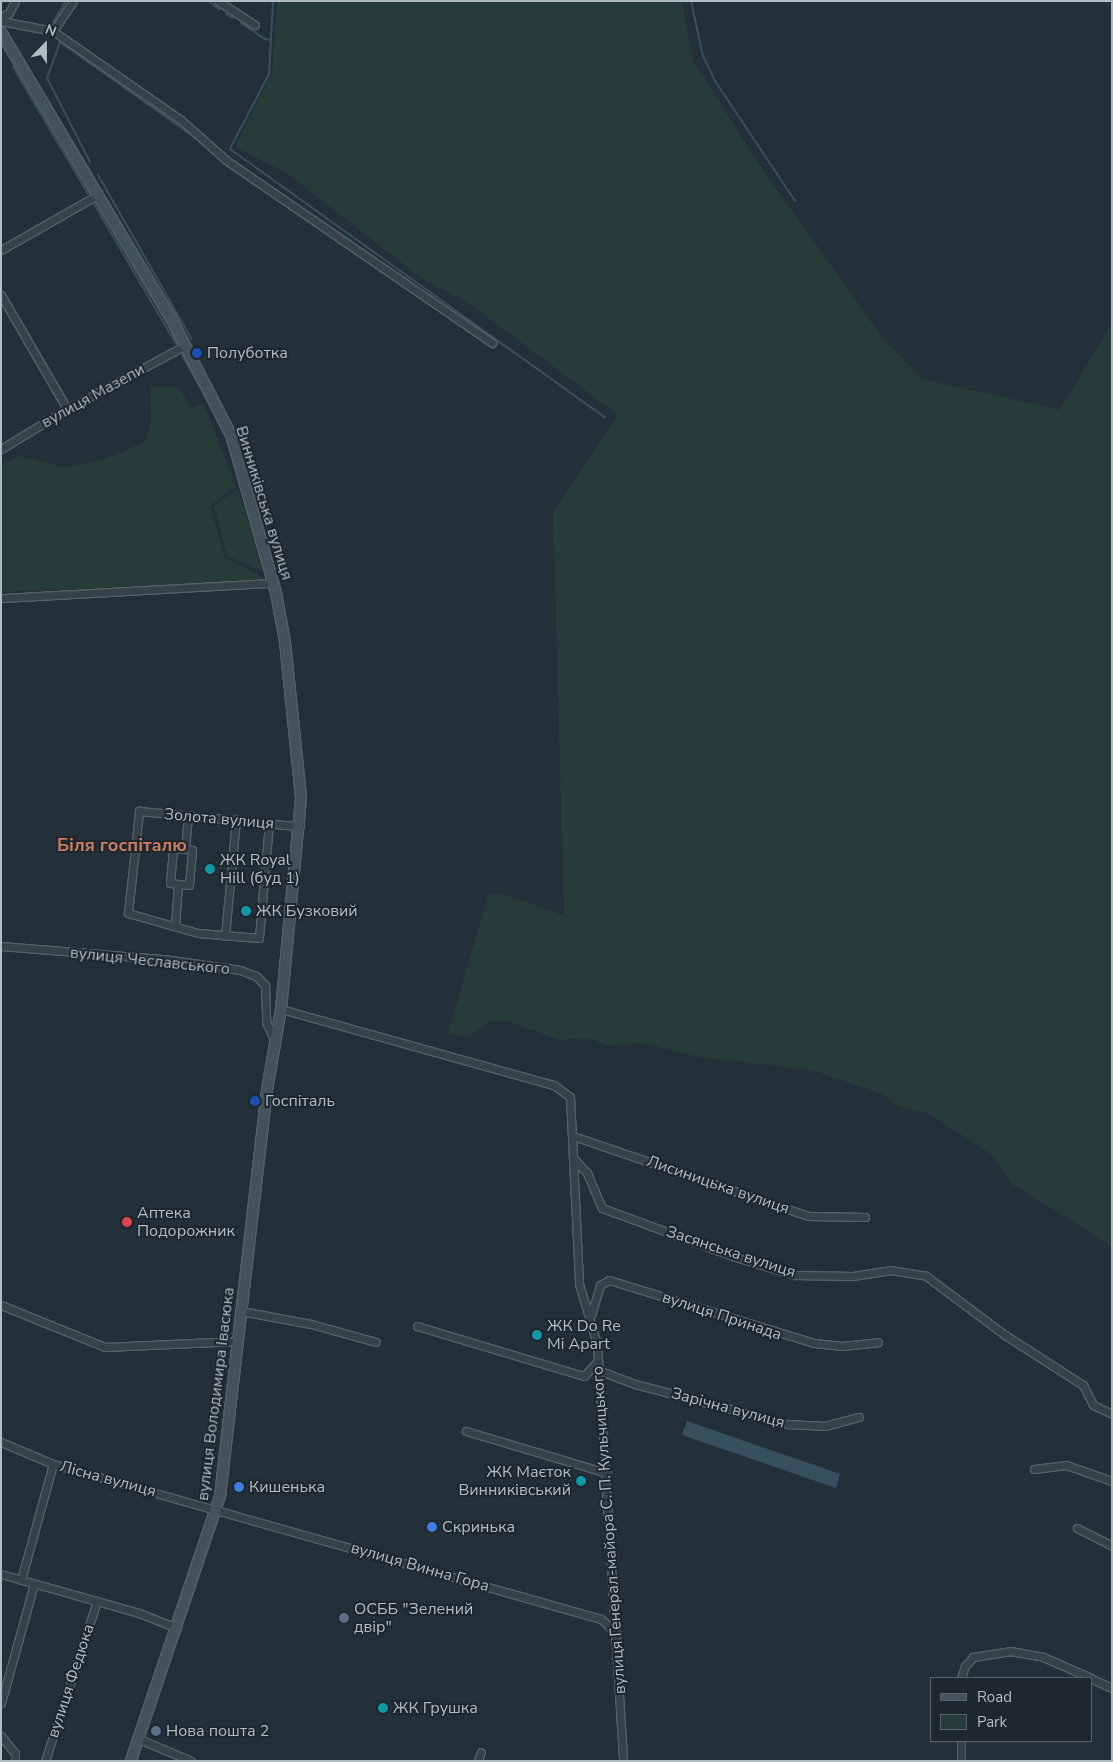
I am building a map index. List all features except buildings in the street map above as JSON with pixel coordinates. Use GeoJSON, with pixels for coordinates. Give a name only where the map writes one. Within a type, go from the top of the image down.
{"type":"FeatureCollection","features":[{"type":"Feature","properties":{"kind":"main road","name":"Винниківська вулиця"},"geometry":{"type":"LineString","coordinates":[[1,32],[99,194],[186,346],[231,435],[273,583],[294,715],[301,798],[300,826],[281,1009]]}},
{"type":"Feature","properties":{"kind":"main road","name":"вулиця Володимира Івасюка"},"geometry":{"type":"LineString","coordinates":[[131,1761],[218,1508],[274,1044],[281,1009]]}},
{"type":"Feature","properties":{"kind":"street"},"geometry":{"type":"LineString","coordinates":[[1,17],[9,12],[15,1]]}},
{"type":"Feature","properties":{"kind":"street"},"geometry":{"type":"LineString","coordinates":[[53,31],[73,1]]}},
{"type":"Feature","properties":{"kind":"street"},"geometry":{"type":"LineString","coordinates":[[218,1],[255,25]]}},
{"type":"Feature","properties":{"kind":"street"},"geometry":{"type":"LineString","coordinates":[[1,21],[53,31],[209,142],[226,160],[492,343]]}},
{"type":"Feature","properties":{"kind":"street"},"geometry":{"type":"LineString","coordinates":[[1,250],[99,194]]}},
{"type":"Feature","properties":{"kind":"street"},"geometry":{"type":"LineString","coordinates":[[1,295],[67,409]]}},
{"type":"Feature","properties":{"kind":"street","name":"вулиця Мазепи"},"geometry":{"type":"LineString","coordinates":[[1,448],[67,409],[186,346]]}},
{"type":"Feature","properties":{"kind":"street"},"geometry":{"type":"LineString","coordinates":[[1,598],[273,583]]}},
{"type":"Feature","properties":{"kind":"street","name":"Золота вулиця"},"geometry":{"type":"LineString","coordinates":[[174,926],[128,913],[139,811],[300,826]]}},
{"type":"Feature","properties":{"kind":"street"},"geometry":{"type":"LineString","coordinates":[[184,849],[188,816]]}},
{"type":"Feature","properties":{"kind":"street"},"geometry":{"type":"LineString","coordinates":[[225,936],[236,820]]}},
{"type":"Feature","properties":{"kind":"street"},"geometry":{"type":"LineString","coordinates":[[178,884],[174,926],[198,933],[259,938],[269,824]]}},
{"type":"Feature","properties":{"kind":"street"},"geometry":{"type":"LineString","coordinates":[[173,848],[184,849],[192,850],[189,885],[170,883],[173,848]]}},
{"type":"Feature","properties":{"kind":"street","name":"вулиця Чеславського"},"geometry":{"type":"LineString","coordinates":[[1,946],[164,959],[240,970],[256,976],[265,985],[266,1022],[274,1044]]}},
{"type":"Feature","properties":{"kind":"street","name":"вулиця Генерал-майора С. П. Кульчицького"},"geometry":{"type":"LineString","coordinates":[[281,1009],[560,1088],[570,1097],[579,1284],[590,1315],[598,1361],[607,1473],[623,1761]]}},
{"type":"Feature","properties":{"kind":"street","name":"Лисиницька вулиця"},"geometry":{"type":"LineString","coordinates":[[573,1136],[808,1216],[865,1217]]}},
{"type":"Feature","properties":{"kind":"street","name":"Засянська вулиця"},"geometry":{"type":"LineString","coordinates":[[573,1158],[588,1173],[602,1208],[735,1257],[795,1275],[852,1276],[890,1270],[921,1274],[1005,1335],[1083,1385],[1093,1405],[1112,1414]]}},
{"type":"Feature","properties":{"kind":"street","name":"вулиця Принада"},"geometry":{"type":"LineString","coordinates":[[590,1315],[600,1285],[608,1280],[814,1343],[842,1346],[878,1342]]}},
{"type":"Feature","properties":{"kind":"street"},"geometry":{"type":"LineString","coordinates":[[1,1305],[105,1347],[238,1341]]}},
{"type":"Feature","properties":{"kind":"street"},"geometry":{"type":"LineString","coordinates":[[241,1312],[311,1324],[376,1342]]}},
{"type":"Feature","properties":{"kind":"street"},"geometry":{"type":"LineString","coordinates":[[418,1326],[584,1376],[598,1361]]}},
{"type":"Feature","properties":{"kind":"street","name":"Зарічна вулиця"},"geometry":{"type":"LineString","coordinates":[[598,1370],[635,1384],[788,1424],[825,1426],[859,1418]]}},
{"type":"Feature","properties":{"kind":"street"},"geometry":{"type":"LineString","coordinates":[[466,1431],[607,1473]]}},
{"type":"Feature","properties":{"kind":"street","name":"Лісна вулиця"},"geometry":{"type":"LineString","coordinates":[[1,1442],[53,1464],[218,1508]]}},
{"type":"Feature","properties":{"kind":"street"},"geometry":{"type":"LineString","coordinates":[[21,1580],[53,1464]]}},
{"type":"Feature","properties":{"kind":"street"},"geometry":{"type":"LineString","coordinates":[[1034,1469],[1066,1465],[1112,1481]]}},
{"type":"Feature","properties":{"kind":"street","name":"вулиця Винна Гора"},"geometry":{"type":"LineString","coordinates":[[218,1508],[602,1619],[617,1634]]}},
{"type":"Feature","properties":{"kind":"street"},"geometry":{"type":"LineString","coordinates":[[1077,1528],[1112,1546]]}},
{"type":"Feature","properties":{"kind":"street"},"geometry":{"type":"LineString","coordinates":[[1,1574],[97,1601],[177,1628]]}},
{"type":"Feature","properties":{"kind":"street"},"geometry":{"type":"LineString","coordinates":[[1,1703],[34,1584]]}},
{"type":"Feature","properties":{"kind":"street","name":"вулиця Федюка"},"geometry":{"type":"LineString","coordinates":[[45,1761],[97,1601]]}},
{"type":"Feature","properties":{"kind":"street"},"geometry":{"type":"LineString","coordinates":[[961,1677],[965,1666],[973,1657],[1004,1651],[1043,1657],[1089,1677]]}},
{"type":"Feature","properties":{"kind":"street"},"geometry":{"type":"LineString","coordinates":[[1093,1679],[1112,1688]]}},
{"type":"Feature","properties":{"kind":"street"},"geometry":{"type":"LineString","coordinates":[[1,1736],[15,1753],[14,1761]]}},
{"type":"Feature","properties":{"kind":"street"},"geometry":{"type":"LineString","coordinates":[[139,1739],[191,1761]]}},
{"type":"Feature","properties":{"kind":"street"},"geometry":{"type":"LineString","coordinates":[[961,1742],[961,1761]]}},
{"type":"Feature","properties":{"kind":"street"},"geometry":{"type":"LineString","coordinates":[[478,1761],[481,1752]]}},
{"type":"Feature","properties":{"kind":"green space"},"geometry":{"type":"Polygon","coordinates":[[[277,1],[682,1],[693,61],[767,176],[882,337],[922,379],[1060,410],[1112,323],[1112,1246],[1012,1184],[991,1154],[928,1113],[897,1105],[882,1094],[813,1070],[698,1057],[640,1042],[605,1046],[590,1038],[560,1040],[508,1021],[491,1021],[469,1036],[448,1034],[488,895],[502,894],[564,915],[553,512],[618,415],[468,303],[421,278],[287,173],[235,147],[272,73],[277,1]]]}},
{"type":"Feature","properties":{"kind":"green space"},"geometry":{"type":"Polygon","coordinates":[[[150,386],[179,387],[191,408],[203,403],[236,486],[210,506],[225,558],[262,576],[262,582],[1,592],[1,465],[18,456],[63,467],[100,461],[145,442],[151,421],[150,386]]]}},
{"type":"Feature","properties":{"kind":"green space"},"geometry":{"type":"Polygon","coordinates":[[[238,489],[262,571],[227,556],[214,506],[238,489]]]}},
{"type":"Feature","properties":{"kind":"water"},"geometry":{"type":"Polygon","coordinates":[[[687,1421],[840,1474],[836,1488],[682,1435],[687,1421]]]}},
{"type":"Feature","properties":{"kind":"waterway"},"geometry":{"type":"LineString","coordinates":[[53,22],[66,1]]}},
{"type":"Feature","properties":{"kind":"waterway"},"geometry":{"type":"LineString","coordinates":[[208,1],[219,9]]}},
{"type":"Feature","properties":{"kind":"waterway"},"geometry":{"type":"LineString","coordinates":[[273,1],[269,74],[230,149],[605,417]]}},
{"type":"Feature","properties":{"kind":"waterway"},"geometry":{"type":"LineString","coordinates":[[691,1],[703,56],[715,81],[795,201]]}},
{"type":"Feature","properties":{"kind":"waterway"},"geometry":{"type":"LineString","coordinates":[[226,14],[233,18]]}},
{"type":"Feature","properties":{"kind":"waterway"},"geometry":{"type":"LineString","coordinates":[[241,23],[265,39],[271,40]]}},
{"type":"Feature","properties":{"kind":"waterway"},"geometry":{"type":"LineString","coordinates":[[90,162],[47,78],[60,42],[201,142]]}},
{"type":"Feature","properties":{"kind":"waterway"},"geometry":{"type":"LineString","coordinates":[[13,67],[88,194]]}},
{"type":"Feature","properties":{"kind":"waterway"},"geometry":{"type":"LineString","coordinates":[[98,175],[191,338]]}},
{"type":"Feature","properties":{"kind":"waterway"},"geometry":{"type":"LineString","coordinates":[[94,204],[176,344]]}},
{"type":"Feature","properties":{"kind":"waterway"},"geometry":{"type":"LineString","coordinates":[[182,355],[207,399]]}},
{"type":"Feature","properties":{"kind":"place","name":"Полуботка"},"geometry":{"type":"Point","coordinates":[197,353]}},
{"type":"Feature","properties":{"kind":"place","name":"ЖК Royal Hill (буд 1)"},"geometry":{"type":"Point","coordinates":[210,869]}},
{"type":"Feature","properties":{"kind":"place","name":"ЖК Бузковий"},"geometry":{"type":"Point","coordinates":[246,911]}},
{"type":"Feature","properties":{"kind":"place","name":"Госпіталь"},"geometry":{"type":"Point","coordinates":[255,1101]}},
{"type":"Feature","properties":{"kind":"place","name":"Аптека Подорожник"},"geometry":{"type":"Point","coordinates":[127,1222]}},
{"type":"Feature","properties":{"kind":"place","name":"ЖК Do Re Mi Apart"},"geometry":{"type":"Point","coordinates":[537,1335]}},
{"type":"Feature","properties":{"kind":"place","name":"ЖК Маєток Винниківський"},"geometry":{"type":"Point","coordinates":[581,1481]}},
{"type":"Feature","properties":{"kind":"place","name":"Кишенька"},"geometry":{"type":"Point","coordinates":[239,1487]}},
{"type":"Feature","properties":{"kind":"place","name":"Скринька"},"geometry":{"type":"Point","coordinates":[432,1527]}},
{"type":"Feature","properties":{"kind":"place","name":"ОСББ \"Зелений двір\""},"geometry":{"type":"Point","coordinates":[344,1618]}},
{"type":"Feature","properties":{"kind":"place","name":"ЖК Грушка"},"geometry":{"type":"Point","coordinates":[383,1708]}},
{"type":"Feature","properties":{"kind":"place","name":"Нова пошта 2"},"geometry":{"type":"Point","coordinates":[156,1731]}},
{"type":"Feature","properties":{"kind":"district","name":"Біля госпіталю"},"geometry":{"type":"Point","coordinates":[122,845]}}]}
